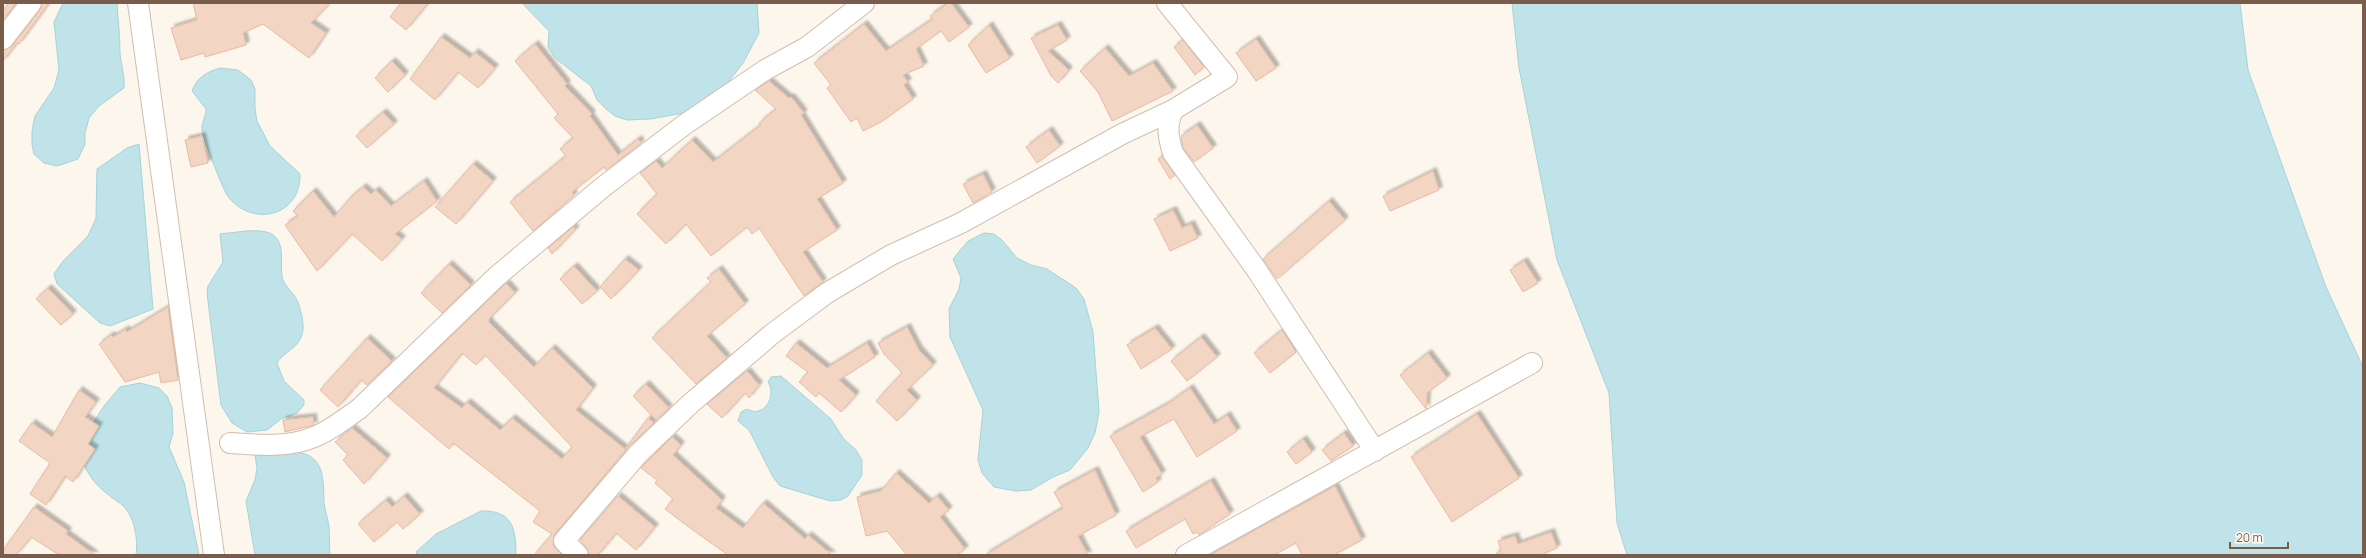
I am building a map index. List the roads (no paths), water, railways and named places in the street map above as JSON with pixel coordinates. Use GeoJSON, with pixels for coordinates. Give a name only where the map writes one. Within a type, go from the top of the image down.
{"type":"FeatureCollection","features":[{"type":"Feature","properties":{"kind":"street"},"geometry":{"type":"LineString","coordinates":[[3,39],[30,3]]}},
{"type":"Feature","properties":{"kind":"street"},"geometry":{"type":"LineString","coordinates":[[138,3],[214,555]]}},
{"type":"Feature","properties":{"kind":"street"},"geometry":{"type":"LineString","coordinates":[[230,443],[255,445],[293,443],[313,438],[346,418],[384,385],[496,277],[603,187],[684,125],[765,70],[807,47],[864,3]]}},
{"type":"Feature","properties":{"kind":"street"},"geometry":{"type":"LineString","coordinates":[[578,555],[564,541],[638,454],[690,404],[772,334],[827,293],[891,255],[961,223],[1122,134],[1173,110],[1226,77],[1167,3]]}},
{"type":"Feature","properties":{"kind":"street"},"geometry":{"type":"LineString","coordinates":[[1173,110],[1168,121],[1168,136],[1173,152],[1256,269],[1375,451]]}},
{"type":"Feature","properties":{"kind":"street"},"geometry":{"type":"LineString","coordinates":[[1186,555],[1532,363]]}},
{"type":"Feature","properties":{"kind":"water"},"geometry":{"type":"Polygon","coordinates":[[[63,3],[117,3],[124,88],[99,106],[89,118],[85,133],[85,144],[78,159],[57,166],[44,163],[34,154],[32,131],[35,116],[54,88],[59,70],[54,22],[63,3]]]}},
{"type":"Feature","properties":{"kind":"water"},"geometry":{"type":"Polygon","coordinates":[[[522,3],[757,3],[759,33],[743,63],[726,85],[689,112],[651,119],[627,120],[615,116],[606,109],[597,100],[591,86],[555,58],[548,47],[549,31],[522,3]]]}},
{"type":"Feature","properties":{"kind":"water"},"geometry":{"type":"Polygon","coordinates":[[[1512,3],[2240,3],[2248,70],[2326,287],[2363,367],[2363,555],[1627,555],[1617,523],[1609,393],[1557,260],[1519,68],[1512,3]]]}},
{"type":"Feature","properties":{"kind":"water"},"geometry":{"type":"Polygon","coordinates":[[[220,68],[238,70],[251,80],[255,89],[255,109],[257,121],[270,146],[300,174],[298,188],[293,199],[285,208],[275,213],[251,213],[240,207],[229,198],[210,154],[202,130],[206,109],[192,91],[194,86],[203,76],[220,68]]]}},
{"type":"Feature","properties":{"kind":"water"},"geometry":{"type":"Polygon","coordinates":[[[139,144],[153,309],[110,326],[100,323],[57,284],[54,274],[63,261],[88,236],[96,218],[97,169],[127,148],[139,144]]]}},
{"type":"Feature","properties":{"kind":"water"},"geometry":{"type":"Polygon","coordinates":[[[246,231],[267,232],[277,239],[281,248],[283,280],[296,298],[303,322],[303,330],[302,336],[296,345],[277,363],[284,381],[304,400],[304,405],[297,413],[281,419],[267,430],[247,432],[232,423],[221,405],[207,293],[208,286],[223,262],[220,234],[246,231]]]}},
{"type":"Feature","properties":{"kind":"water"},"geometry":{"type":"Polygon","coordinates":[[[984,233],[994,234],[1002,240],[1017,258],[1031,265],[1047,269],[1076,288],[1084,299],[1093,332],[1099,412],[1095,433],[1088,448],[1070,470],[1053,477],[1031,490],[1016,491],[994,487],[982,473],[978,460],[983,410],[950,337],[949,309],[959,289],[961,278],[953,259],[968,241],[984,233]]]}},
{"type":"Feature","properties":{"kind":"water"},"geometry":{"type":"Polygon","coordinates":[[[781,376],[831,419],[843,438],[856,450],[862,460],[862,475],[848,496],[841,500],[830,501],[780,486],[773,477],[749,430],[738,421],[741,412],[747,409],[759,411],[763,409],[770,399],[771,394],[768,382],[771,377],[781,376]]]}},
{"type":"Feature","properties":{"kind":"water"},"geometry":{"type":"Polygon","coordinates":[[[140,383],[159,388],[167,396],[172,408],[173,433],[169,447],[184,482],[199,555],[136,555],[136,535],[130,515],[121,504],[96,484],[88,473],[84,464],[88,431],[104,406],[120,387],[140,383]]]}},
{"type":"Feature","properties":{"kind":"water"},"geometry":{"type":"Polygon","coordinates":[[[295,452],[305,454],[312,458],[318,463],[321,470],[323,478],[324,503],[329,527],[330,555],[255,555],[246,501],[255,480],[257,468],[255,455],[295,452]]]}},
{"type":"Feature","properties":{"kind":"water"},"geometry":{"type":"Polygon","coordinates":[[[481,511],[491,511],[500,514],[506,517],[510,522],[515,537],[516,555],[416,555],[417,551],[436,534],[481,511]]]}}]}
